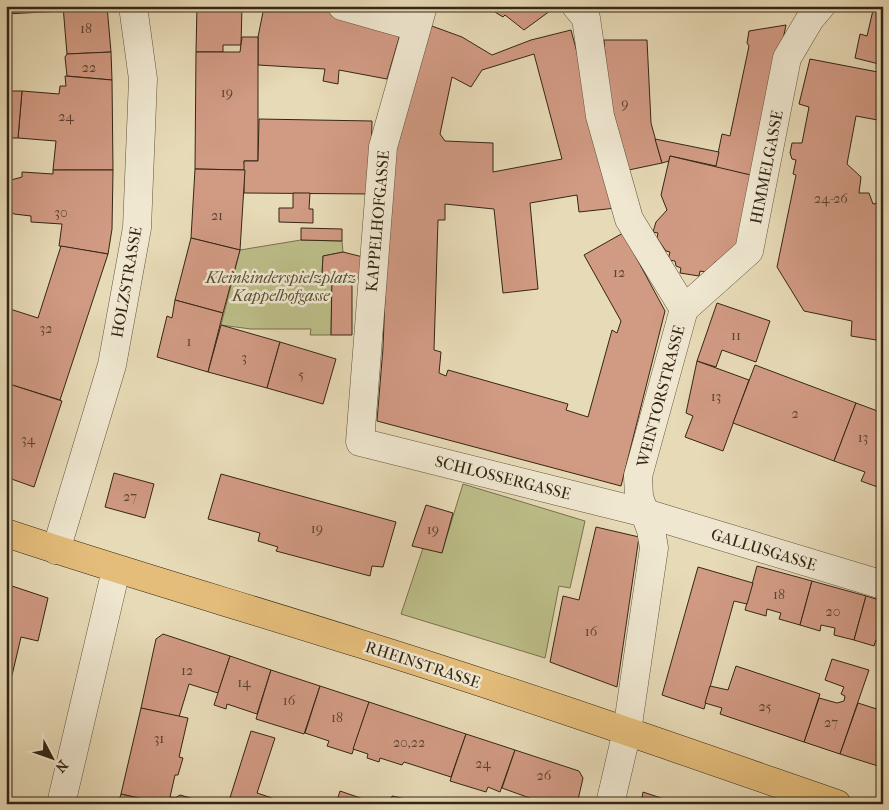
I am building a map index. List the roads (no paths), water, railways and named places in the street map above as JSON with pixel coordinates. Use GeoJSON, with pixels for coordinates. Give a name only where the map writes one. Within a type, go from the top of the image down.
{"type":"FeatureCollection","features":[{"type":"Feature","properties":{"kind":"main road","name":"RHEINSTRASSE"},"geometry":{"type":"LineString","coordinates":[[6,533],[116,570],[360,643],[627,731],[837,804]]}},
{"type":"Feature","properties":{"kind":"street","name":"HOLZSTRASSE"},"geometry":{"type":"LineString","coordinates":[[56,550],[112,365],[137,228],[143,79],[133,6]]}},
{"type":"Feature","properties":{"kind":"street"},"geometry":{"type":"LineString","coordinates":[[342,6],[420,16]]}},
{"type":"Feature","properties":{"kind":"street","name":"WEINTORSTRASSE"},"geometry":{"type":"LineString","coordinates":[[576,6],[586,18],[600,116],[629,219],[684,309],[638,476],[639,497],[652,530],[654,548],[627,731],[610,804]]}},
{"type":"Feature","properties":{"kind":"street","name":"HIMMELGASSE"},"geometry":{"type":"LineString","coordinates":[[684,309],[749,251],[787,58],[810,19],[821,6]]}},
{"type":"Feature","properties":{"kind":"street","name":"KAPPELHOFGASSE"},"geometry":{"type":"LineString","coordinates":[[360,442],[382,147],[420,16]]}},
{"type":"Feature","properties":{"kind":"street","name":"SCHLOSSERGASSE"},"geometry":{"type":"LineString","coordinates":[[360,442],[645,513]]}},
{"type":"Feature","properties":{"kind":"street","name":"GALLUSGASSE"},"geometry":{"type":"LineString","coordinates":[[645,513],[883,585]]}},
{"type":"Feature","properties":{"kind":"street"},"geometry":{"type":"LineString","coordinates":[[61,804],[116,570]]}},
{"type":"Feature","properties":{"kind":"park label","name":"Kleinkinderspielzplatz Kappelhofgasse"},"geometry":{"type":"Point","coordinates":[281,286]}}]}
